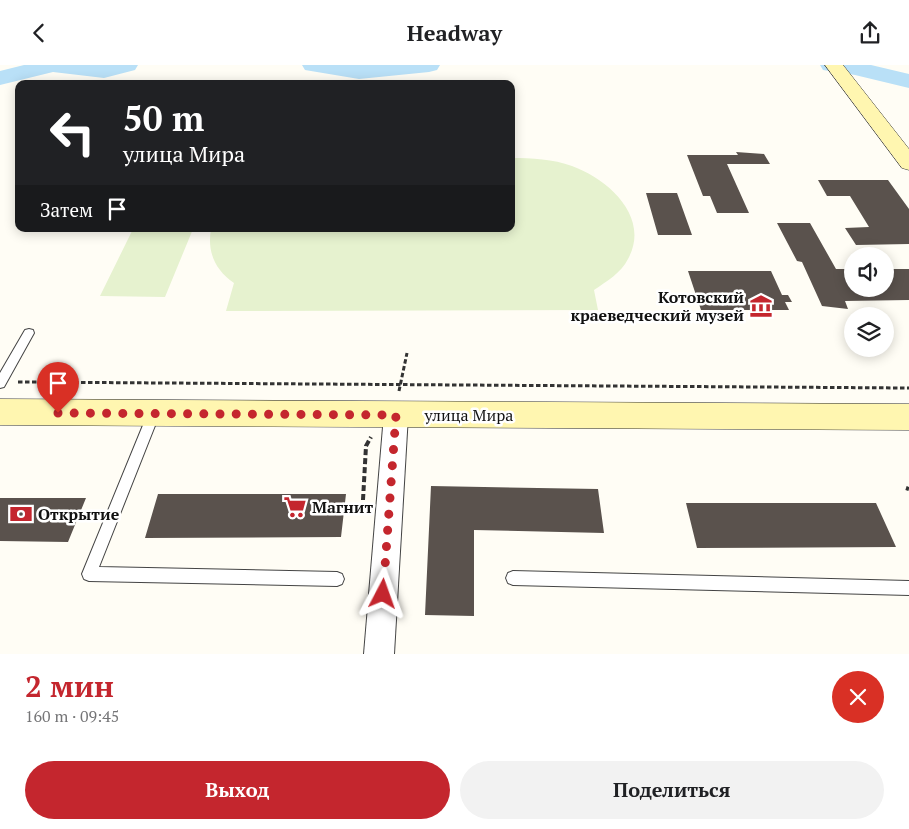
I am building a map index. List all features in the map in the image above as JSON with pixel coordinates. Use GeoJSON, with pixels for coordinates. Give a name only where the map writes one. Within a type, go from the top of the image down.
{"type":"FeatureCollection","features":[{"type":"Feature","properties":{"kind":"street"},"geometry":{"type":"LineString","coordinates":[[834,65],[909,163]]}},
{"type":"Feature","properties":{"kind":"street","name":"улица Мира"},"geometry":{"type":"LineString","coordinates":[[0,412],[909,417]]}},
{"type":"Feature","properties":{"kind":"street"},"geometry":{"type":"LineString","coordinates":[[379,654],[396,415]]}},
{"type":"Feature","properties":{"kind":"lane"},"geometry":{"type":"LineString","coordinates":[[0,382],[29,333]]}},
{"type":"Feature","properties":{"kind":"lane"},"geometry":{"type":"LineString","coordinates":[[154,413],[89,574],[337,579]]}},
{"type":"Feature","properties":{"kind":"lane"},"geometry":{"type":"LineString","coordinates":[[513,578],[909,588]]}},
{"type":"Feature","properties":{"kind":"path"},"geometry":{"type":"LineString","coordinates":[[0,382],[909,389]]}},
{"type":"Feature","properties":{"kind":"green space"},"geometry":{"type":"Polygon","coordinates":[[[515,158],[550,160],[586,172],[612,190],[630,215],[634,229],[634,243],[628,259],[622,268],[594,290],[598,310],[226,311],[234,283],[217,266],[210,245],[211,232],[515,232],[515,158]]]}},
{"type":"Feature","properties":{"kind":"green space"},"geometry":{"type":"Polygon","coordinates":[[[132,232],[192,232],[165,297],[100,296],[132,232]]]}},
{"type":"Feature","properties":{"kind":"building"},"geometry":{"type":"Polygon","coordinates":[[[736,152],[764,154],[770,164],[727,164],[749,213],[717,213],[710,196],[703,196],[687,155],[738,155],[736,152]]]}},
{"type":"Feature","properties":{"kind":"building"},"geometry":{"type":"Polygon","coordinates":[[[818,180],[888,180],[909,209],[909,244],[856,245],[845,228],[869,227],[850,196],[827,196],[818,180]]]}},
{"type":"Feature","properties":{"kind":"building"},"geometry":{"type":"Polygon","coordinates":[[[646,193],[677,193],[692,235],[658,235],[646,193]]]}},
{"type":"Feature","properties":{"kind":"building"},"geometry":{"type":"Polygon","coordinates":[[[777,223],[810,223],[836,269],[844,269],[844,297],[894,297],[894,269],[909,269],[909,300],[845,301],[847,307],[844,309],[822,306],[802,262],[797,261],[777,223]]]}},
{"type":"Feature","properties":{"kind":"building"},"geometry":{"type":"Polygon","coordinates":[[[688,271],[771,271],[782,295],[788,295],[792,302],[785,302],[789,310],[771,310],[772,313],[753,313],[751,310],[701,310],[688,271]]]}},
{"type":"Feature","properties":{"kind":"building"},"geometry":{"type":"Polygon","coordinates":[[[431,486],[598,489],[604,533],[474,530],[474,616],[425,615],[431,486]]]}},
{"type":"Feature","properties":{"kind":"building"},"geometry":{"type":"Polygon","coordinates":[[[158,494],[346,494],[341,537],[145,538],[158,494]]]}},
{"type":"Feature","properties":{"kind":"building"},"geometry":{"type":"Polygon","coordinates":[[[0,498],[86,498],[68,542],[0,541],[0,498]]]}},
{"type":"Feature","properties":{"kind":"building"},"geometry":{"type":"Polygon","coordinates":[[[686,503],[876,503],[896,547],[697,548],[686,503]]]}},
{"type":"Feature","properties":{"kind":"waterway"},"geometry":{"type":"LineString","coordinates":[[0,78],[51,65]]}},
{"type":"Feature","properties":{"kind":"waterway"},"geometry":{"type":"LineString","coordinates":[[54,65],[104,71],[127,65]]}},
{"type":"Feature","properties":{"kind":"waterway"},"geometry":{"type":"LineString","coordinates":[[313,65],[359,72],[429,65]]}},
{"type":"Feature","properties":{"kind":"waterway"},"geometry":{"type":"LineString","coordinates":[[831,65],[855,68],[909,81]]}},
{"type":"Feature","properties":{"kind":"place","name":"Котовский краеведческий музей"},"geometry":{"type":"Point","coordinates":[761,306]}},
{"type":"Feature","properties":{"kind":"place","name":"Магнит"},"geometry":{"type":"Point","coordinates":[295,507]}},
{"type":"Feature","properties":{"kind":"place","name":"Открытие"},"geometry":{"type":"Point","coordinates":[21,514]}},
{"type":"Feature","properties":{"kind":"route"},"geometry":{"type":"LineString","coordinates":[[58,413],[396,415],[383,594]]}}]}
